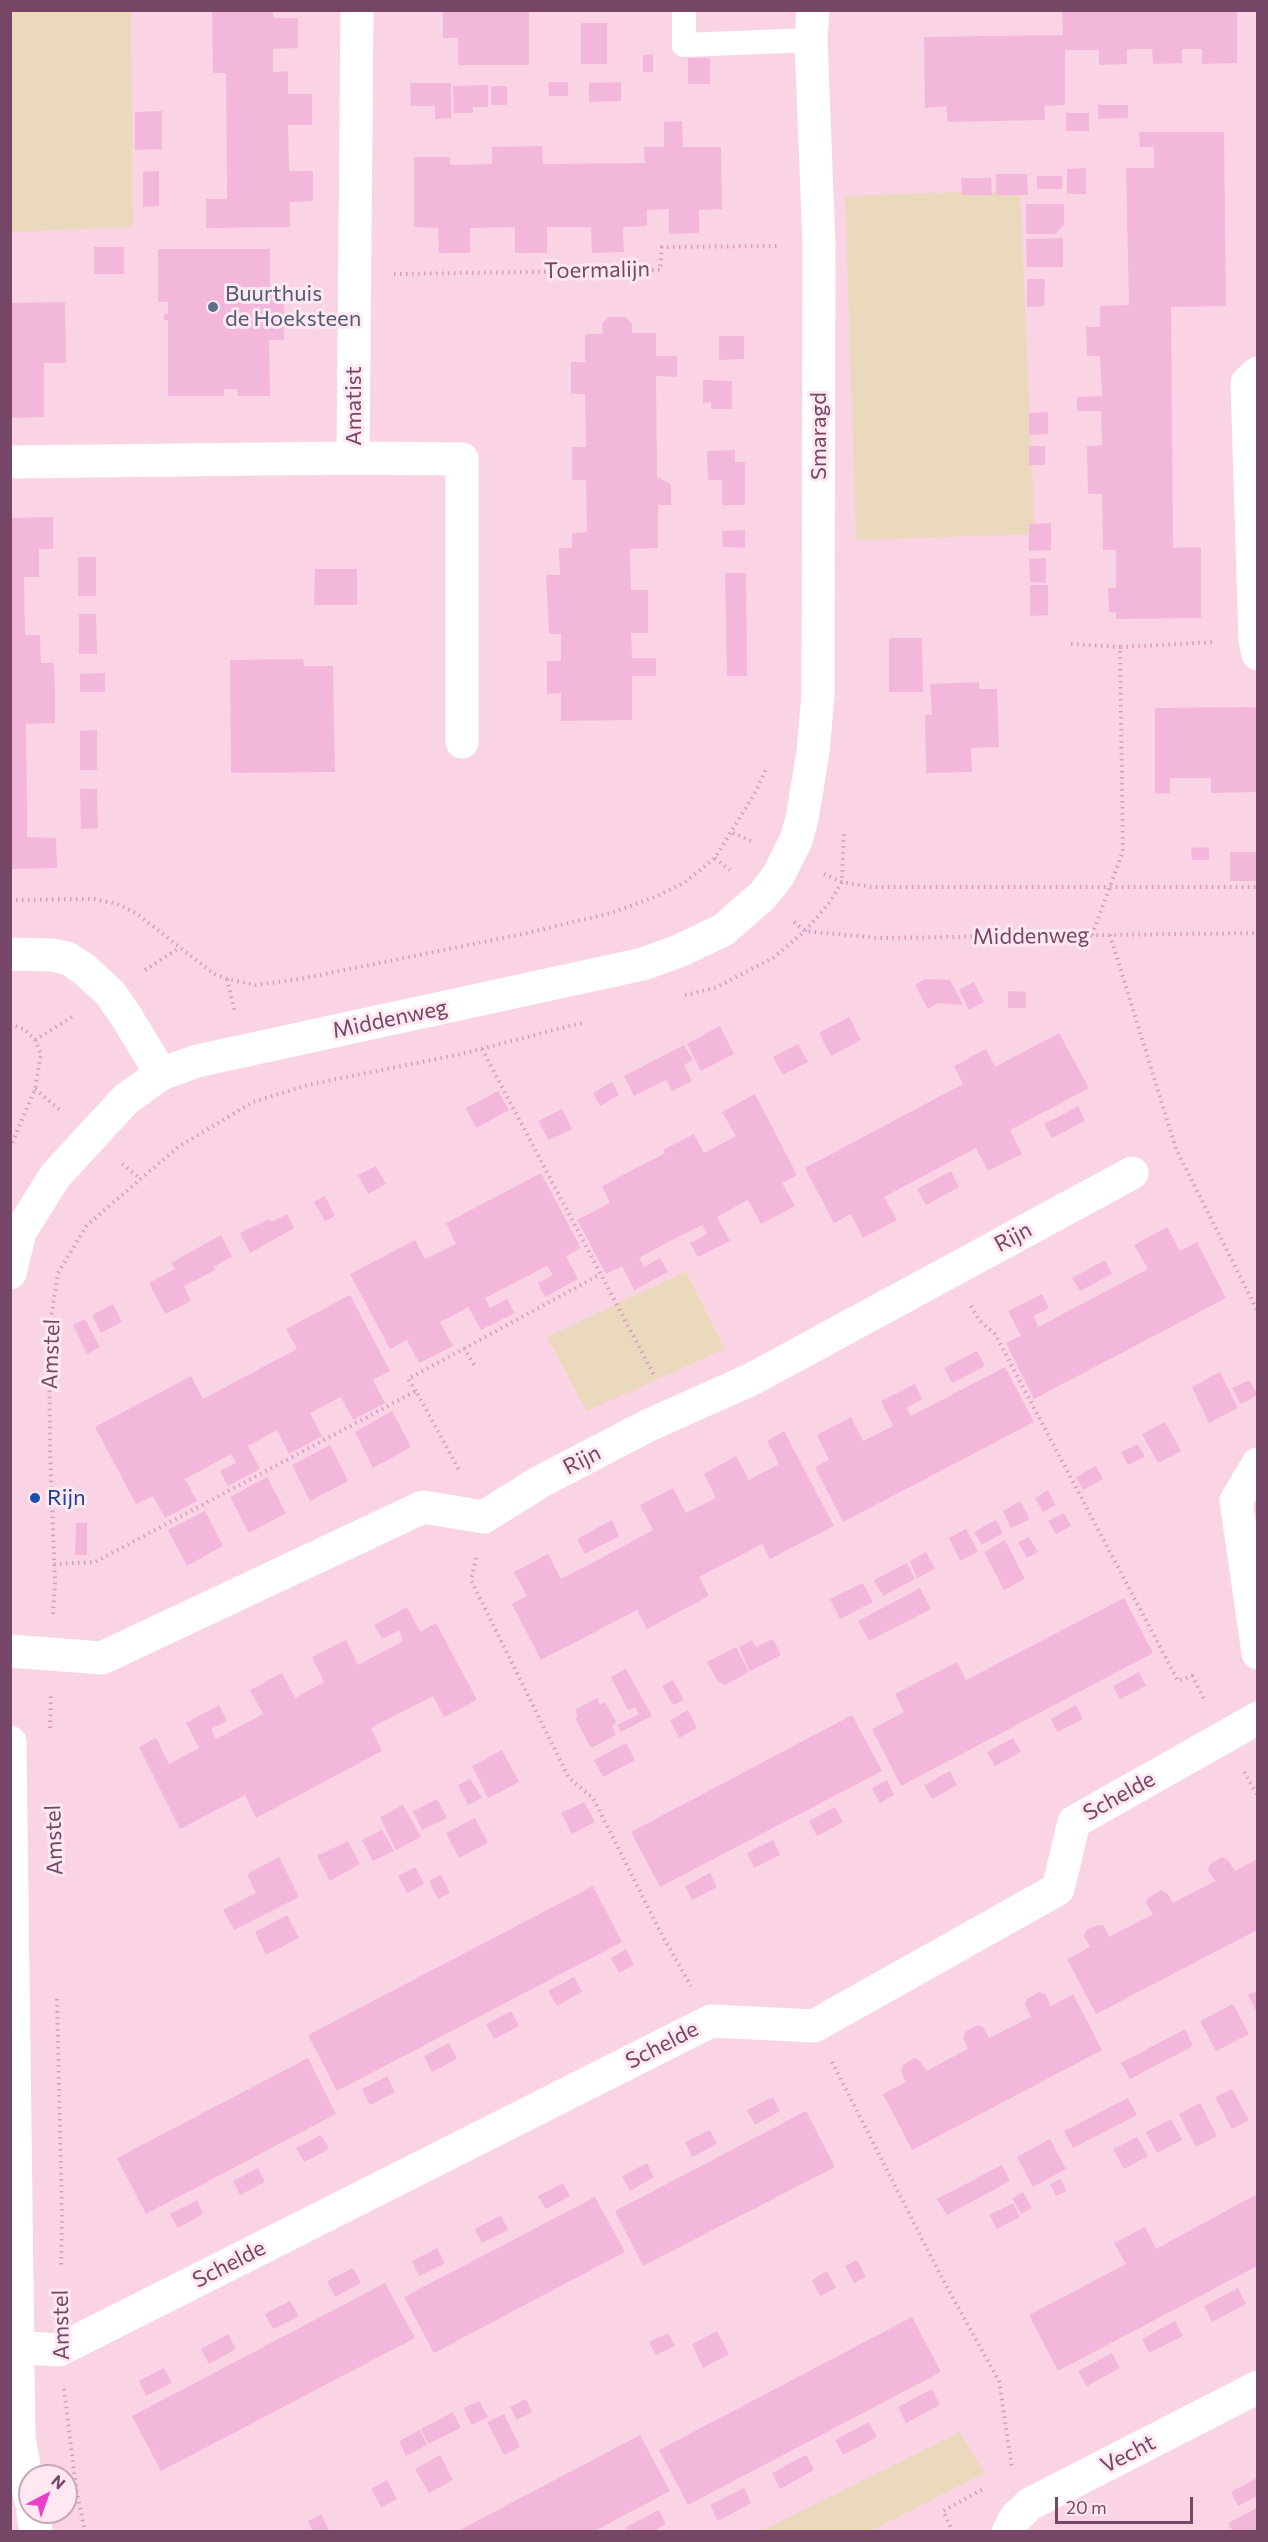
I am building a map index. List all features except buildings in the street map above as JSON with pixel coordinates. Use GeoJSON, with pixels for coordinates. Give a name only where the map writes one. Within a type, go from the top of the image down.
{"type":"FeatureCollection","features":[{"type":"Feature","properties":{"kind":"street","name":"Amatist"},"geometry":{"type":"LineString","coordinates":[[10,462],[353,458],[357,10]]}},
{"type":"Feature","properties":{"kind":"street","name":"Smaragd"},"geometry":{"type":"LineString","coordinates":[[788,857],[802,819],[813,752],[818,694],[819,245],[812,25]]}},
{"type":"Feature","properties":{"kind":"street"},"geometry":{"type":"LineString","coordinates":[[1256,647],[1247,383],[1257,373]]}},
{"type":"Feature","properties":{"kind":"street"},"geometry":{"type":"LineString","coordinates":[[353,458],[462,459],[462,742]]}},
{"type":"Feature","properties":{"kind":"street","name":"Middenweg"},"geometry":{"type":"LineString","coordinates":[[161,1074],[197,1061],[643,964],[679,951],[723,930],[762,896],[788,857]]}},
{"type":"Feature","properties":{"kind":"street"},"geometry":{"type":"LineString","coordinates":[[10,954],[52,955],[67,958],[84,969],[110,993],[161,1074],[126,1099],[55,1176],[20,1233],[10,1273]]}},
{"type":"Feature","properties":{"kind":"street","name":"Rijn"},"geometry":{"type":"LineString","coordinates":[[484,1517],[538,1483],[674,1414],[752,1379],[1132,1173]]}},
{"type":"Feature","properties":{"kind":"street"},"geometry":{"type":"LineString","coordinates":[[1257,1464],[1236,1501],[1257,1653]]}},
{"type":"Feature","properties":{"kind":"street"},"geometry":{"type":"LineString","coordinates":[[10,1651],[102,1658],[423,1507],[484,1517]]}},
{"type":"Feature","properties":{"kind":"street","name":"Schelde"},"geometry":{"type":"LineString","coordinates":[[14,2348],[59,2350],[711,2020],[814,2026],[1058,1889],[1074,1822],[1257,1718]]}},
{"type":"Feature","properties":{"kind":"street","name":"Amstel"},"geometry":{"type":"LineString","coordinates":[[10,1742],[14,2348],[20,2438],[24,2464]]}},
{"type":"Feature","properties":{"kind":"street","name":"Vecht"},"geometry":{"type":"LineString","coordinates":[[1008,2532],[1016,2517],[1030,2504],[1257,2388]]}},
{"type":"Feature","properties":{"kind":"lane"},"geometry":{"type":"LineString","coordinates":[[684,10],[684,45],[812,25]]}},
{"type":"Feature","properties":{"kind":"path","name":"Toermalijn"},"geometry":{"type":"LineString","coordinates":[[355,274],[660,270],[662,247],[819,245]]}},
{"type":"Feature","properties":{"kind":"path"},"geometry":{"type":"LineString","coordinates":[[1071,644],[1256,647]]}},
{"type":"Feature","properties":{"kind":"path"},"geometry":{"type":"LineString","coordinates":[[1092,935],[1123,851],[1120,646]]}},
{"type":"Feature","properties":{"kind":"path"},"geometry":{"type":"LineString","coordinates":[[10,900],[94,899],[117,904],[136,913],[214,974],[256,985],[300,980],[523,934],[611,913],[655,897],[685,882],[715,858],[733,833],[770,760]]}},
{"type":"Feature","properties":{"kind":"path"},"geometry":{"type":"LineString","coordinates":[[682,996],[715,988],[773,958],[805,931],[830,902],[842,882],[844,832]]}},
{"type":"Feature","properties":{"kind":"path"},"geometry":{"type":"LineString","coordinates":[[733,833],[842,882],[873,887],[1257,886]]}},
{"type":"Feature","properties":{"kind":"path","name":"Middenweg"},"geometry":{"type":"LineString","coordinates":[[805,931],[878,938],[1257,933]]}},
{"type":"Feature","properties":{"kind":"path"},"geometry":{"type":"LineString","coordinates":[[1110,935],[1176,1149],[1257,1312]]}},
{"type":"Feature","properties":{"kind":"path","name":"Amstel"},"geometry":{"type":"LineString","coordinates":[[50,1732],[54,1564],[49,1330],[58,1273],[87,1225],[178,1147],[253,1102],[311,1084],[482,1049],[593,1020]]}},
{"type":"Feature","properties":{"kind":"path"},"geometry":{"type":"LineString","coordinates":[[10,1024],[24,1029],[35,1040],[41,1054],[35,1089],[10,1148]]}},
{"type":"Feature","properties":{"kind":"path"},"geometry":{"type":"LineString","coordinates":[[482,1049],[674,1414]]}},
{"type":"Feature","properties":{"kind":"path"},"geometry":{"type":"LineString","coordinates":[[951,1271],[979,1320],[995,1334],[1178,1681],[1192,1676],[1257,1796]]}},
{"type":"Feature","properties":{"kind":"path"},"geometry":{"type":"LineString","coordinates":[[601,1274],[408,1379],[484,1517],[471,1580],[569,1778],[593,1798],[662,1935],[711,2020]]}},
{"type":"Feature","properties":{"kind":"path"},"geometry":{"type":"LineString","coordinates":[[464,1348],[476,1368]]}},
{"type":"Feature","properties":{"kind":"path"},"geometry":{"type":"LineString","coordinates":[[54,1564],[95,1562],[416,1391]]}},
{"type":"Feature","properties":{"kind":"path","name":"Amstel"},"geometry":{"type":"LineString","coordinates":[[57,1995],[62,2205],[61,2272]]}},
{"type":"Feature","properties":{"kind":"path"},"geometry":{"type":"LineString","coordinates":[[814,2026],[942,2278],[999,2380],[1012,2473],[1030,2504]]}},
{"type":"Feature","properties":{"kind":"path","name":"Amstel"},"geometry":{"type":"LineString","coordinates":[[59,2350],[76,2488],[86,2532]]}},
{"type":"Feature","properties":{"kind":"path"},"geometry":{"type":"LineString","coordinates":[[953,2532],[943,2511],[1012,2473]]}},
{"type":"Feature","properties":{"kind":"shaded area"},"geometry":{"type":"Polygon","coordinates":[[[10,11],[131,11],[133,227],[11,232],[10,11]]]}},
{"type":"Feature","properties":{"kind":"shaded area"},"geometry":{"type":"Polygon","coordinates":[[[11,11],[1257,11],[1257,2531],[11,2532],[11,11]]]}},
{"type":"Feature","properties":{"kind":"shaded area"},"geometry":{"type":"Polygon","coordinates":[[[1020,190],[1035,534],[856,540],[845,196],[1020,190]]]}},
{"type":"Feature","properties":{"kind":"shaded area"},"geometry":{"type":"Polygon","coordinates":[[[686,1271],[725,1349],[587,1411],[547,1337],[686,1271]]]}},
{"type":"Feature","properties":{"kind":"shaded area"},"geometry":{"type":"Polygon","coordinates":[[[960,2432],[984,2473],[871,2531],[761,2531],[960,2432]]]}},
{"type":"Feature","properties":{"kind":"place","name":"Buurthuis de Hoeksteen"},"geometry":{"type":"Point","coordinates":[213,307]}},
{"type":"Feature","properties":{"kind":"place","name":"Rijn"},"geometry":{"type":"Point","coordinates":[35,1498]}}]}
